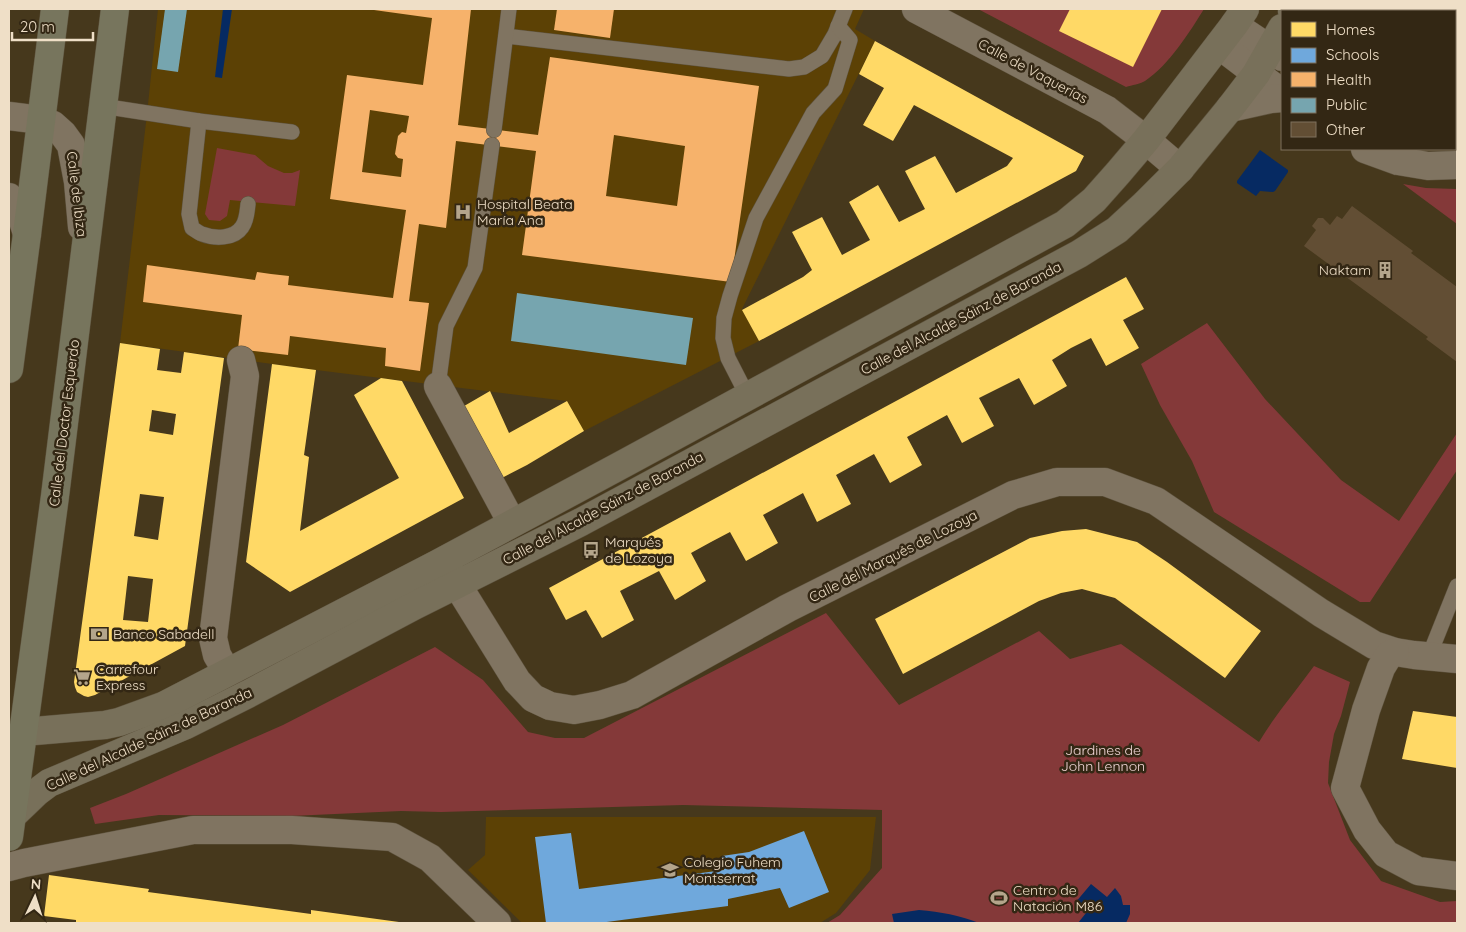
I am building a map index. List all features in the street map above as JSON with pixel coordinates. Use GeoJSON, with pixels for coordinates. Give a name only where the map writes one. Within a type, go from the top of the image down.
{"type":"FeatureCollection","features":[{"type":"Feature","properties":{"kind":"main road"},"geometry":{"type":"LineString","coordinates":[[9,369],[28,234],[55,9]]}},
{"type":"Feature","properties":{"kind":"main road","name":"Calle del Doctor Esquerdo"},"geometry":{"type":"LineString","coordinates":[[10,823],[16,732],[55,496],[115,9]]}},
{"type":"Feature","properties":{"kind":"street","name":"Calle de Vaquerías"},"geometry":{"type":"LineString","coordinates":[[916,9],[1107,110],[1146,140]]}},
{"type":"Feature","properties":{"kind":"street","name":"Calle del Alcalde Sáinz de Baranda"},"geometry":{"type":"LineString","coordinates":[[16,732],[85,728],[119,722],[163,706],[437,564],[1064,224],[1094,200],[1146,140],[1233,26]]}},
{"type":"Feature","properties":{"kind":"street"},"geometry":{"type":"LineString","coordinates":[[1233,26],[1278,45]]}},
{"type":"Feature","properties":{"kind":"street"},"geometry":{"type":"LineString","coordinates":[[1233,26],[1256,74],[1281,92]]}},
{"type":"Feature","properties":{"kind":"street","name":"Calle del Alcalde Sáinz de Baranda"},"geometry":{"type":"LineString","coordinates":[[10,823],[37,792],[49,783],[186,725],[248,694],[457,584],[590,517],[1079,254],[1117,230],[1180,169],[1278,45]]}},
{"type":"Feature","properties":{"kind":"street"},"geometry":{"type":"LineString","coordinates":[[1230,108],[1281,98]]}},
{"type":"Feature","properties":{"kind":"street","name":"Calle de Ibiza"},"geometry":{"type":"LineString","coordinates":[[9,116],[41,120],[53,125],[71,145],[78,182],[85,256]]}},
{"type":"Feature","properties":{"kind":"street"},"geometry":{"type":"LineString","coordinates":[[1146,140],[1180,169]]}},
{"type":"Feature","properties":{"kind":"street"},"geometry":{"type":"LineString","coordinates":[[1368,150],[1398,161],[1428,166],[1457,165]]}},
{"type":"Feature","properties":{"kind":"street"},"geometry":{"type":"LineString","coordinates":[[9,197],[22,216],[28,234]]}},
{"type":"Feature","properties":{"kind":"street","name":"Calle del Alcalde Sáinz de Baranda"},"geometry":{"type":"LineString","coordinates":[[227,672],[217,655],[213,638],[245,376],[241,360]]}},
{"type":"Feature","properties":{"kind":"street"},"geometry":{"type":"LineString","coordinates":[[438,386],[512,523]]}},
{"type":"Feature","properties":{"kind":"street","name":"Calle del Marqués de Lozoya"},"geometry":{"type":"LineString","coordinates":[[437,564],[450,573],[517,681],[533,698],[550,706],[574,710],[600,705],[632,695],[788,608],[1013,495],[1057,482],[1105,482],[1156,501],[1321,613],[1374,645],[1395,652],[1457,659]]}},
{"type":"Feature","properties":{"kind":"street"},"geometry":{"type":"LineString","coordinates":[[1395,652],[1389,656],[1381,668],[1366,710],[1345,788],[1367,830],[1386,854],[1418,871],[1457,876]]}},
{"type":"Feature","properties":{"kind":"street"},"geometry":{"type":"LineString","coordinates":[[9,867],[193,830],[292,830],[392,837],[430,858],[497,923]]}},
{"type":"Feature","properties":{"kind":"lane"},"geometry":{"type":"LineString","coordinates":[[494,130],[509,9]]}},
{"type":"Feature","properties":{"kind":"lane"},"geometry":{"type":"LineString","coordinates":[[506,36],[789,69],[804,67],[822,56],[845,9]]}},
{"type":"Feature","properties":{"kind":"lane"},"geometry":{"type":"LineString","coordinates":[[748,397],[728,358],[723,338],[724,318],[756,218],[813,112],[834,89],[850,40],[838,26]]}},
{"type":"Feature","properties":{"kind":"lane"},"geometry":{"type":"LineString","coordinates":[[102,106],[199,121],[292,132]]}},
{"type":"Feature","properties":{"kind":"lane"},"geometry":{"type":"LineString","coordinates":[[199,121],[189,214],[192,228],[202,234],[220,238],[234,235],[242,229],[246,219],[248,204]]}},
{"type":"Feature","properties":{"kind":"lane"},"geometry":{"type":"LineString","coordinates":[[438,386],[446,326],[475,268],[492,145]]}},
{"type":"Feature","properties":{"kind":"lane"},"geometry":{"type":"LineString","coordinates":[[1429,656],[1457,586]]}},
{"type":"Feature","properties":{"kind":"shaded area","name":"Hospital Beata María Ana"},"geometry":{"type":"Polygon","coordinates":[[[158,9],[864,9],[855,29],[875,41],[742,309],[759,341],[584,431],[567,401],[316,370],[120,343],[158,9]]]}},
{"type":"Feature","properties":{"kind":"shaded area","name":"Colegio Fuhem Montserrat"},"geometry":{"type":"Polygon","coordinates":[[[486,817],[876,817],[870,870],[836,913],[820,923],[522,923],[468,870],[485,855],[486,817]]]}},
{"type":"Feature","properties":{"kind":"green space"},"geometry":{"type":"Polygon","coordinates":[[[978,9],[1204,9],[1178,48],[1154,74],[1145,81],[1126,87],[978,9]]]}},
{"type":"Feature","properties":{"kind":"green space"},"geometry":{"type":"Polygon","coordinates":[[[217,148],[255,155],[268,166],[284,173],[300,170],[295,206],[230,200],[227,216],[220,221],[209,220],[205,214],[217,148]]]}},
{"type":"Feature","properties":{"kind":"green space"},"geometry":{"type":"Polygon","coordinates":[[[1403,184],[1426,188],[1457,189],[1457,224],[1403,184]]]}},
{"type":"Feature","properties":{"kind":"green space"},"geometry":{"type":"Polygon","coordinates":[[[1207,323],[1265,399],[1341,480],[1399,521],[1457,433],[1457,470],[1370,602],[1360,602],[1214,512],[1192,461],[1160,405],[1141,364],[1207,323]]]}},
{"type":"Feature","properties":{"kind":"green space","name":"Jardines de John Lennon"},"geometry":{"type":"Polygon","coordinates":[[[826,613],[899,705],[1039,631],[1070,659],[1121,644],[1259,742],[1314,666],[1350,682],[1334,734],[1329,762],[1328,783],[1350,840],[1381,881],[1440,902],[1457,901],[1457,923],[827,923],[840,915],[882,868],[882,810],[683,805],[441,812],[401,811],[291,816],[159,815],[95,824],[90,808],[283,725],[435,647],[483,680],[528,732],[555,738],[584,738],[826,613]]]}},
{"type":"Feature","properties":{"kind":"water"},"geometry":{"type":"Polygon","coordinates":[[[223,9],[232,9],[222,78],[215,77],[223,9]]]}},
{"type":"Feature","properties":{"kind":"water"},"geometry":{"type":"Polygon","coordinates":[[[1260,150],[1288,170],[1288,172],[1275,191],[1260,191],[1256,196],[1237,183],[1237,181],[1260,150]]]}},
{"type":"Feature","properties":{"kind":"water"},"geometry":{"type":"Polygon","coordinates":[[[1091,884],[1107,897],[1115,888],[1121,896],[1123,905],[1130,905],[1130,914],[1126,923],[1078,923],[1086,913],[1075,903],[1091,884]]]}},
{"type":"Feature","properties":{"kind":"water"},"geometry":{"type":"Polygon","coordinates":[[[919,910],[950,914],[979,923],[894,923],[892,914],[919,910]]]}},
{"type":"Feature","properties":{"kind":"building: Homes"},"geometry":{"type":"Polygon","coordinates":[[[1070,9],[1162,9],[1133,67],[1059,31],[1070,9]]]}},
{"type":"Feature","properties":{"kind":"building: Homes"},"geometry":{"type":"Polygon","coordinates":[[[875,41],[1084,156],[1076,171],[759,341],[742,310],[803,277],[812,270],[792,232],[822,217],[842,255],[870,240],[849,202],[878,185],[899,222],[925,209],[905,171],[935,156],[956,193],[1007,166],[1013,158],[914,105],[893,141],[863,125],[884,88],[859,74],[875,41]]]}},
{"type":"Feature","properties":{"kind":"building: Homes"},"geometry":{"type":"Polygon","coordinates":[[[1126,277],[1144,309],[1123,320],[1139,348],[1106,366],[1091,338],[1071,348],[1052,360],[1067,386],[1034,405],[1019,378],[979,398],[994,426],[962,443],[947,415],[907,437],[922,465],[890,483],[874,454],[836,475],[851,504],[817,522],[803,493],[763,515],[778,543],[746,561],[730,532],[711,542],[691,553],[706,581],[675,600],[659,571],[620,591],[634,620],[602,638],[586,610],[566,620],[549,588],[1126,277]]]}},
{"type":"Feature","properties":{"kind":"building: Homes"},"geometry":{"type":"Polygon","coordinates":[[[120,343],[160,349],[157,370],[181,373],[184,352],[224,358],[185,646],[95,695],[88,697],[77,692],[74,682],[120,343]],[[152,410],[149,431],[173,435],[176,414],[152,410]],[[140,494],[134,536],[158,540],[164,497],[140,494]],[[128,576],[123,620],[148,622],[153,579],[128,576]]]}},
{"type":"Feature","properties":{"kind":"building: Homes"},"geometry":{"type":"Polygon","coordinates":[[[272,364],[316,370],[304,455],[309,457],[300,531],[399,478],[354,395],[381,378],[402,381],[464,498],[290,592],[246,562],[272,364]]]}},
{"type":"Feature","properties":{"kind":"building: Homes"},"geometry":{"type":"Polygon","coordinates":[[[490,391],[509,433],[567,401],[584,431],[498,480],[459,409],[490,391]]]}},
{"type":"Feature","properties":{"kind":"building: Homes"},"geometry":{"type":"Polygon","coordinates":[[[1086,529],[1137,542],[1261,631],[1225,678],[1115,598],[1082,589],[1061,593],[1039,601],[903,674],[875,619],[1030,538],[1062,531],[1086,529]]]}},
{"type":"Feature","properties":{"kind":"building: Homes"},"geometry":{"type":"Polygon","coordinates":[[[1413,711],[1457,717],[1457,768],[1402,759],[1413,711]]]}},
{"type":"Feature","properties":{"kind":"building: Homes"},"geometry":{"type":"Polygon","coordinates":[[[49,875],[149,889],[148,892],[311,914],[311,910],[399,923],[76,923],[76,920],[44,916],[49,875]]]}},
{"type":"Feature","properties":{"kind":"building: Schools"},"geometry":{"type":"Polygon","coordinates":[[[804,831],[829,892],[789,908],[780,888],[728,899],[728,906],[599,923],[546,923],[535,837],[571,833],[579,889],[724,870],[722,856],[749,852],[804,831]]]}},
{"type":"Feature","properties":{"kind":"building: Health"},"geometry":{"type":"Polygon","coordinates":[[[471,9],[458,125],[538,135],[550,57],[759,86],[731,282],[522,255],[536,151],[456,141],[446,228],[419,224],[409,301],[429,303],[420,371],[385,366],[386,348],[290,336],[288,355],[238,349],[242,315],[143,302],[147,265],[255,280],[257,272],[289,276],[288,285],[393,298],[406,210],[330,199],[347,75],[423,85],[432,18],[374,10],[471,9]],[[370,110],[362,172],[401,177],[403,159],[398,158],[395,154],[398,136],[402,132],[406,133],[409,116],[370,110]],[[614,135],[606,196],[677,206],[685,146],[614,135]]]}},
{"type":"Feature","properties":{"kind":"building: Health"},"geometry":{"type":"Polygon","coordinates":[[[557,9],[614,9],[610,38],[554,30],[557,9]]]}},
{"type":"Feature","properties":{"kind":"building: Public"},"geometry":{"type":"Polygon","coordinates":[[[165,9],[187,9],[178,72],[157,69],[165,9]]]}},
{"type":"Feature","properties":{"kind":"building: Public"},"geometry":{"type":"Polygon","coordinates":[[[517,293],[693,318],[686,365],[511,341],[517,293]]]}},
{"type":"Feature","properties":{"kind":"building: Other","name":"Naktam"},"geometry":{"type":"Polygon","coordinates":[[[1352,206],[1413,251],[1411,253],[1457,287],[1457,362],[1426,339],[1428,337],[1304,246],[1316,230],[1312,226],[1318,218],[1323,218],[1330,225],[1337,216],[1342,219],[1352,206]]]}},
{"type":"Feature","properties":{"kind":"place","name":"Hospital Beata María Ana"},"geometry":{"type":"Point","coordinates":[463,212]}},
{"type":"Feature","properties":{"kind":"place","name":"Naktam"},"geometry":{"type":"Point","coordinates":[1385,270]}},
{"type":"Feature","properties":{"kind":"place","name":"Marqués de Lozoya"},"geometry":{"type":"Point","coordinates":[591,550]}},
{"type":"Feature","properties":{"kind":"place","name":"Banco Sabadell"},"geometry":{"type":"Point","coordinates":[99,634]}},
{"type":"Feature","properties":{"kind":"place","name":"Carrefour Express"},"geometry":{"type":"Point","coordinates":[82,677]}},
{"type":"Feature","properties":{"kind":"place","name":"Colegio Fuhem Montserrat"},"geometry":{"type":"Point","coordinates":[670,870]}},
{"type":"Feature","properties":{"kind":"place","name":"Centro de Natación M86"},"geometry":{"type":"Point","coordinates":[999,898]}}]}
